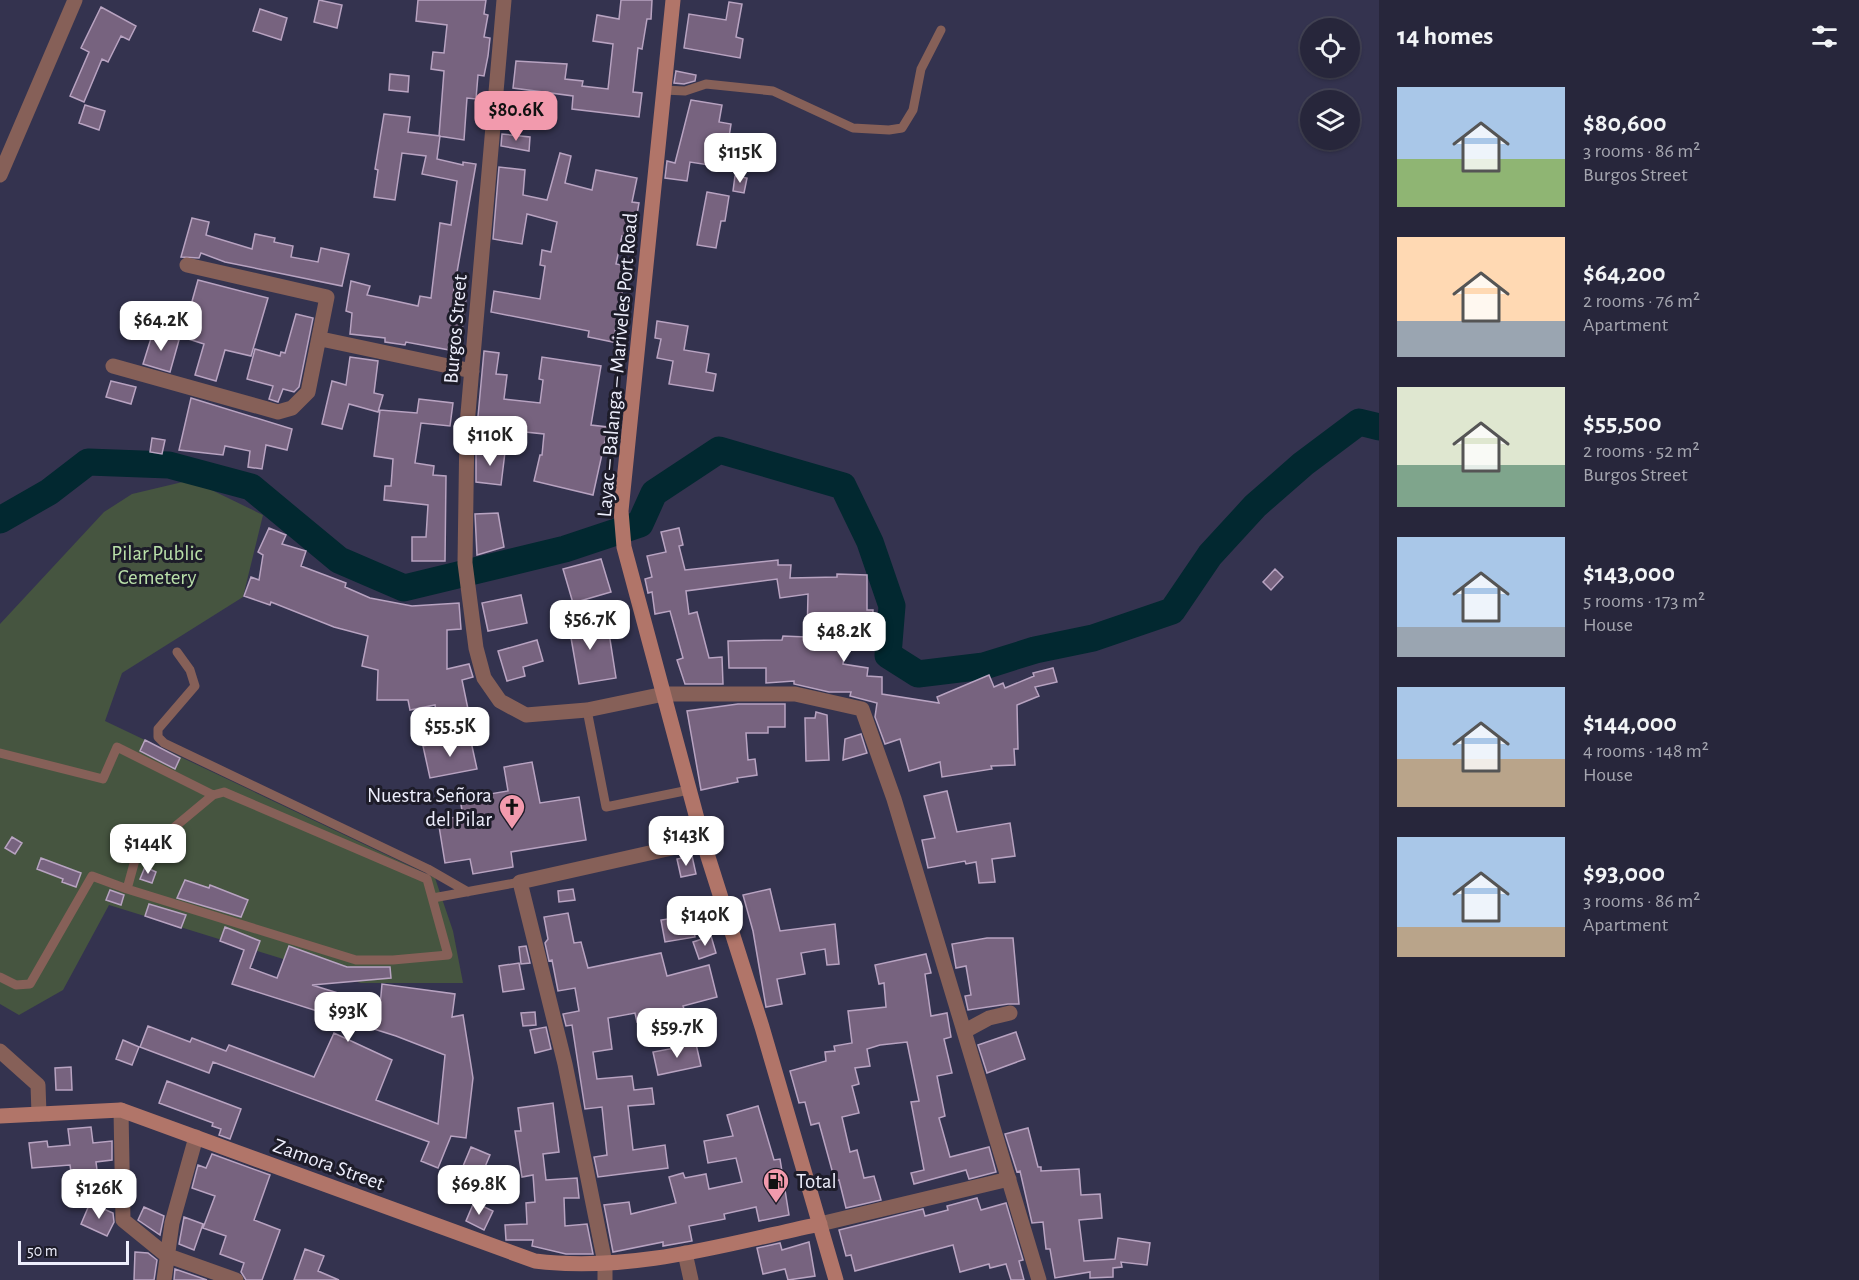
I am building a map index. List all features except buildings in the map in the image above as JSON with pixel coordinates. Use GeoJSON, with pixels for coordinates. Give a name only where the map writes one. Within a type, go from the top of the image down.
{"type":"FeatureCollection","features":[{"type":"Feature","properties":{"kind":"main road","name":"Layac – Balanga – Mariveles Port Road"},"geometry":{"type":"LineString","coordinates":[[673,0],[621,511],[624,547],[703,841],[762,1027],[836,1280]]}},
{"type":"Feature","properties":{"kind":"main road","name":"Zamora Street"},"geometry":{"type":"LineString","coordinates":[[0,1116],[121,1110],[510,1254],[561,1264],[605,1263],[685,1253],[820,1224]]}},
{"type":"Feature","properties":{"kind":"street"},"geometry":{"type":"LineString","coordinates":[[0,175],[75,0]]}},
{"type":"Feature","properties":{"kind":"street","name":"Burgos Street"},"geometry":{"type":"LineString","coordinates":[[504,0],[467,425],[465,563],[468,598],[484,678],[500,701],[526,715],[587,710],[664,694],[795,694],[862,709],[894,800],[965,1031]]}},
{"type":"Feature","properties":{"kind":"street"},"geometry":{"type":"LineString","coordinates":[[113,366],[278,412],[292,408],[308,392],[321,339],[327,297],[187,265]]}},
{"type":"Feature","properties":{"kind":"street"},"geometry":{"type":"LineString","coordinates":[[321,339],[472,371]]}},
{"type":"Feature","properties":{"kind":"street"},"geometry":{"type":"LineString","coordinates":[[604,1280],[605,1263],[565,1064],[520,882],[703,841]]}},
{"type":"Feature","properties":{"kind":"street"},"geometry":{"type":"LineString","coordinates":[[1010,1012],[990,1018],[965,1031],[1039,1280]]}},
{"type":"Feature","properties":{"kind":"street"},"geometry":{"type":"LineString","coordinates":[[0,1051],[38,1085],[39,1114]]}},
{"type":"Feature","properties":{"kind":"street"},"geometry":{"type":"LineString","coordinates":[[121,1110],[123,1220],[166,1255],[236,1280]]}},
{"type":"Feature","properties":{"kind":"street"},"geometry":{"type":"LineString","coordinates":[[164,1280],[166,1255],[196,1137]]}},
{"type":"Feature","properties":{"kind":"street"},"geometry":{"type":"LineString","coordinates":[[820,1224],[1009,1179]]}},
{"type":"Feature","properties":{"kind":"street"},"geometry":{"type":"LineString","coordinates":[[685,1253],[691,1280]]}},
{"type":"Feature","properties":{"kind":"lane"},"geometry":{"type":"LineString","coordinates":[[664,90],[685,91],[706,84],[773,91],[853,128],[889,130],[902,128],[913,110],[921,69],[941,30]]}},
{"type":"Feature","properties":{"kind":"lane"},"geometry":{"type":"LineString","coordinates":[[177,652],[190,670],[195,686],[158,729],[158,737],[164,743],[428,869],[468,892]]}},
{"type":"Feature","properties":{"kind":"lane"},"geometry":{"type":"LineString","coordinates":[[587,710],[606,807],[690,790]]}},
{"type":"Feature","properties":{"kind":"lane"},"geometry":{"type":"LineString","coordinates":[[0,753],[103,779],[117,747],[213,795]]}},
{"type":"Feature","properties":{"kind":"lane"},"geometry":{"type":"LineString","coordinates":[[224,792],[229,775]]}},
{"type":"Feature","properties":{"kind":"lane"},"geometry":{"type":"LineString","coordinates":[[0,977],[16,985],[30,984],[92,876],[127,889],[356,960],[393,960],[448,955],[427,879],[224,792],[213,795],[135,860],[127,889]]}},
{"type":"Feature","properties":{"kind":"lane"},"geometry":{"type":"LineString","coordinates":[[432,898],[520,882]]}},
{"type":"Feature","properties":{"kind":"green space","name":"Pilar Public Cemetery"},"geometry":{"type":"Polygon","coordinates":[[[191,480],[263,515],[243,597],[122,673],[105,721],[435,878],[453,931],[463,983],[361,983],[109,905],[63,990],[19,1015],[0,1004],[0,624],[104,512],[132,494],[191,480]]]}},
{"type":"Feature","properties":{"kind":"waterway"},"geometry":{"type":"LineString","coordinates":[[0,520],[49,492],[88,462],[169,465],[251,487],[339,560],[404,588],[565,549],[640,524],[654,493],[719,450],[843,486],[870,542],[892,606],[888,655],[918,674],[984,666],[1035,650],[1093,638],[1172,611],[1210,555],[1255,506],[1303,464],[1359,422],[1379,427]]}},
{"type":"Feature","properties":{"kind":"place","name":"Nuestra Señora del Pilar"},"geometry":{"type":"Point","coordinates":[512,830]}},
{"type":"Feature","properties":{"kind":"place","name":"Total"},"geometry":{"type":"Point","coordinates":[776,1204]}}]}
